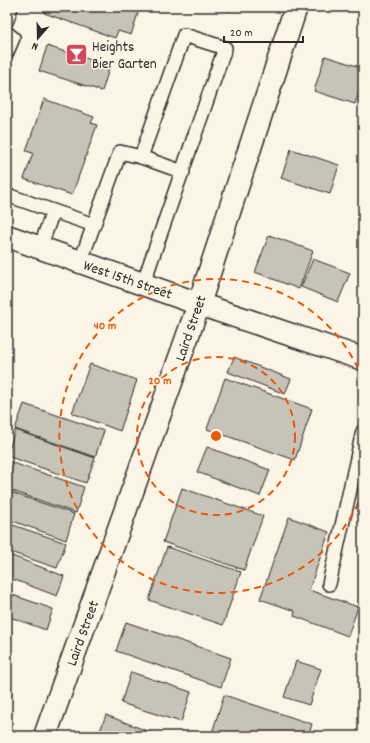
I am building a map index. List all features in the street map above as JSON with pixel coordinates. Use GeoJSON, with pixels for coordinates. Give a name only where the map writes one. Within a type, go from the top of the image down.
{"type":"FeatureCollection","features":[{"type":"Feature","properties":{"kind":"street","name":"Laird Street"},"geometry":{"type":"LineString","coordinates":[[45,736],[199,304],[296,7]]}},
{"type":"Feature","properties":{"kind":"street","name":"West 15th Street"},"geometry":{"type":"LineString","coordinates":[[7,236],[80,263],[363,359]]}},
{"type":"Feature","properties":{"kind":"lane"},"geometry":{"type":"LineString","coordinates":[[7,20],[11,7]]}},
{"type":"Feature","properties":{"kind":"lane"},"geometry":{"type":"LineString","coordinates":[[7,32],[13,38],[7,52]]}},
{"type":"Feature","properties":{"kind":"lane"},"geometry":{"type":"LineString","coordinates":[[141,157],[184,35],[225,48],[144,284]]}},
{"type":"Feature","properties":{"kind":"lane"},"geometry":{"type":"LineString","coordinates":[[80,263],[120,152],[141,157],[183,172]]}},
{"type":"Feature","properties":{"kind":"lane"},"geometry":{"type":"LineString","coordinates":[[7,195],[94,225]]}},
{"type":"Feature","properties":{"kind":"lane"},"geometry":{"type":"LineString","coordinates":[[40,248],[53,211]]}},
{"type":"Feature","properties":{"kind":"lane"},"geometry":{"type":"LineString","coordinates":[[329,584],[363,431]]}},
{"type":"Feature","properties":{"kind":"building"},"geometry":{"type":"Polygon","coordinates":[[[46,7],[140,7],[131,35],[118,31],[115,38],[44,13],[46,7]]]}},
{"type":"Feature","properties":{"kind":"building"},"geometry":{"type":"Polygon","coordinates":[[[217,7],[232,7],[230,11],[217,7]]]}},
{"type":"Feature","properties":{"kind":"building"},"geometry":{"type":"Polygon","coordinates":[[[47,46],[110,66],[102,91],[39,71],[47,46]]]}},
{"type":"Feature","properties":{"kind":"building"},"geometry":{"type":"Polygon","coordinates":[[[325,56],[363,68],[363,81],[355,104],[314,91],[325,56]]]}},
{"type":"Feature","properties":{"kind":"building"},"geometry":{"type":"Polygon","coordinates":[[[44,99],[94,117],[91,123],[97,125],[72,195],[24,179],[33,153],[26,151],[44,99]]]}},
{"type":"Feature","properties":{"kind":"building"},"geometry":{"type":"Polygon","coordinates":[[[291,149],[339,165],[330,194],[281,178],[291,149]]]}},
{"type":"Feature","properties":{"kind":"building"},"geometry":{"type":"Polygon","coordinates":[[[269,235],[313,251],[299,289],[255,272],[269,235]]]}},
{"type":"Feature","properties":{"kind":"building"},"geometry":{"type":"Polygon","coordinates":[[[313,259],[350,273],[338,302],[301,287],[313,259]]]}},
{"type":"Feature","properties":{"kind":"building"},"geometry":{"type":"Polygon","coordinates":[[[234,357],[291,379],[285,394],[228,372],[234,357]]]}},
{"type":"Feature","properties":{"kind":"building"},"geometry":{"type":"Polygon","coordinates":[[[90,364],[137,380],[120,431],[72,413],[90,364]]]}},
{"type":"Feature","properties":{"kind":"building"},"geometry":{"type":"Polygon","coordinates":[[[225,378],[312,409],[295,460],[207,429],[225,378]]]}},
{"type":"Feature","properties":{"kind":"building"},"geometry":{"type":"Polygon","coordinates":[[[24,404],[104,431],[95,457],[15,429],[24,404]]]}},
{"type":"Feature","properties":{"kind":"building"},"geometry":{"type":"Polygon","coordinates":[[[15,430],[95,458],[86,483],[7,456],[15,430]]]}},
{"type":"Feature","properties":{"kind":"building"},"geometry":{"type":"Polygon","coordinates":[[[207,447],[270,470],[260,496],[197,472],[207,447]]]}},
{"type":"Feature","properties":{"kind":"building"},"geometry":{"type":"Polygon","coordinates":[[[7,461],[84,487],[76,513],[7,489],[7,461]]]}},
{"type":"Feature","properties":{"kind":"building"},"geometry":{"type":"Polygon","coordinates":[[[182,488],[263,516],[244,570],[163,542],[182,488]]]}},
{"type":"Feature","properties":{"kind":"building"},"geometry":{"type":"Polygon","coordinates":[[[7,491],[74,514],[66,540],[7,519],[7,491]]]}},
{"type":"Feature","properties":{"kind":"building"},"geometry":{"type":"Polygon","coordinates":[[[289,517],[329,532],[309,590],[358,607],[348,636],[294,616],[295,611],[260,599],[289,517]]]}},
{"type":"Feature","properties":{"kind":"building"},"geometry":{"type":"Polygon","coordinates":[[[7,523],[66,543],[57,568],[7,551],[7,523]]]}},
{"type":"Feature","properties":{"kind":"building"},"geometry":{"type":"Polygon","coordinates":[[[167,547],[241,572],[223,625],[149,600],[167,547]]]}},
{"type":"Feature","properties":{"kind":"building"},"geometry":{"type":"Polygon","coordinates":[[[7,554],[64,576],[57,596],[7,577],[7,554]]]}},
{"type":"Feature","properties":{"kind":"building"},"geometry":{"type":"Polygon","coordinates":[[[7,593],[53,609],[46,630],[7,616],[7,593]]]}},
{"type":"Feature","properties":{"kind":"building"},"geometry":{"type":"Polygon","coordinates":[[[126,622],[231,658],[221,687],[116,651],[126,622]]]}},
{"type":"Feature","properties":{"kind":"building"},"geometry":{"type":"Polygon","coordinates":[[[296,661],[321,669],[309,705],[284,697],[296,661]]]}},
{"type":"Feature","properties":{"kind":"building"},"geometry":{"type":"Polygon","coordinates":[[[131,672],[191,692],[181,722],[121,703],[131,672]]]}},
{"type":"Feature","properties":{"kind":"building"},"geometry":{"type":"Polygon","coordinates":[[[224,695],[312,724],[308,736],[211,736],[224,695]]]}},
{"type":"Feature","properties":{"kind":"building"},"geometry":{"type":"Polygon","coordinates":[[[106,715],[160,736],[98,736],[106,715]]]}},
{"type":"Feature","properties":{"kind":"place","name":"Heights Bier Garten"},"geometry":{"type":"Point","coordinates":[76,55]}}]}
